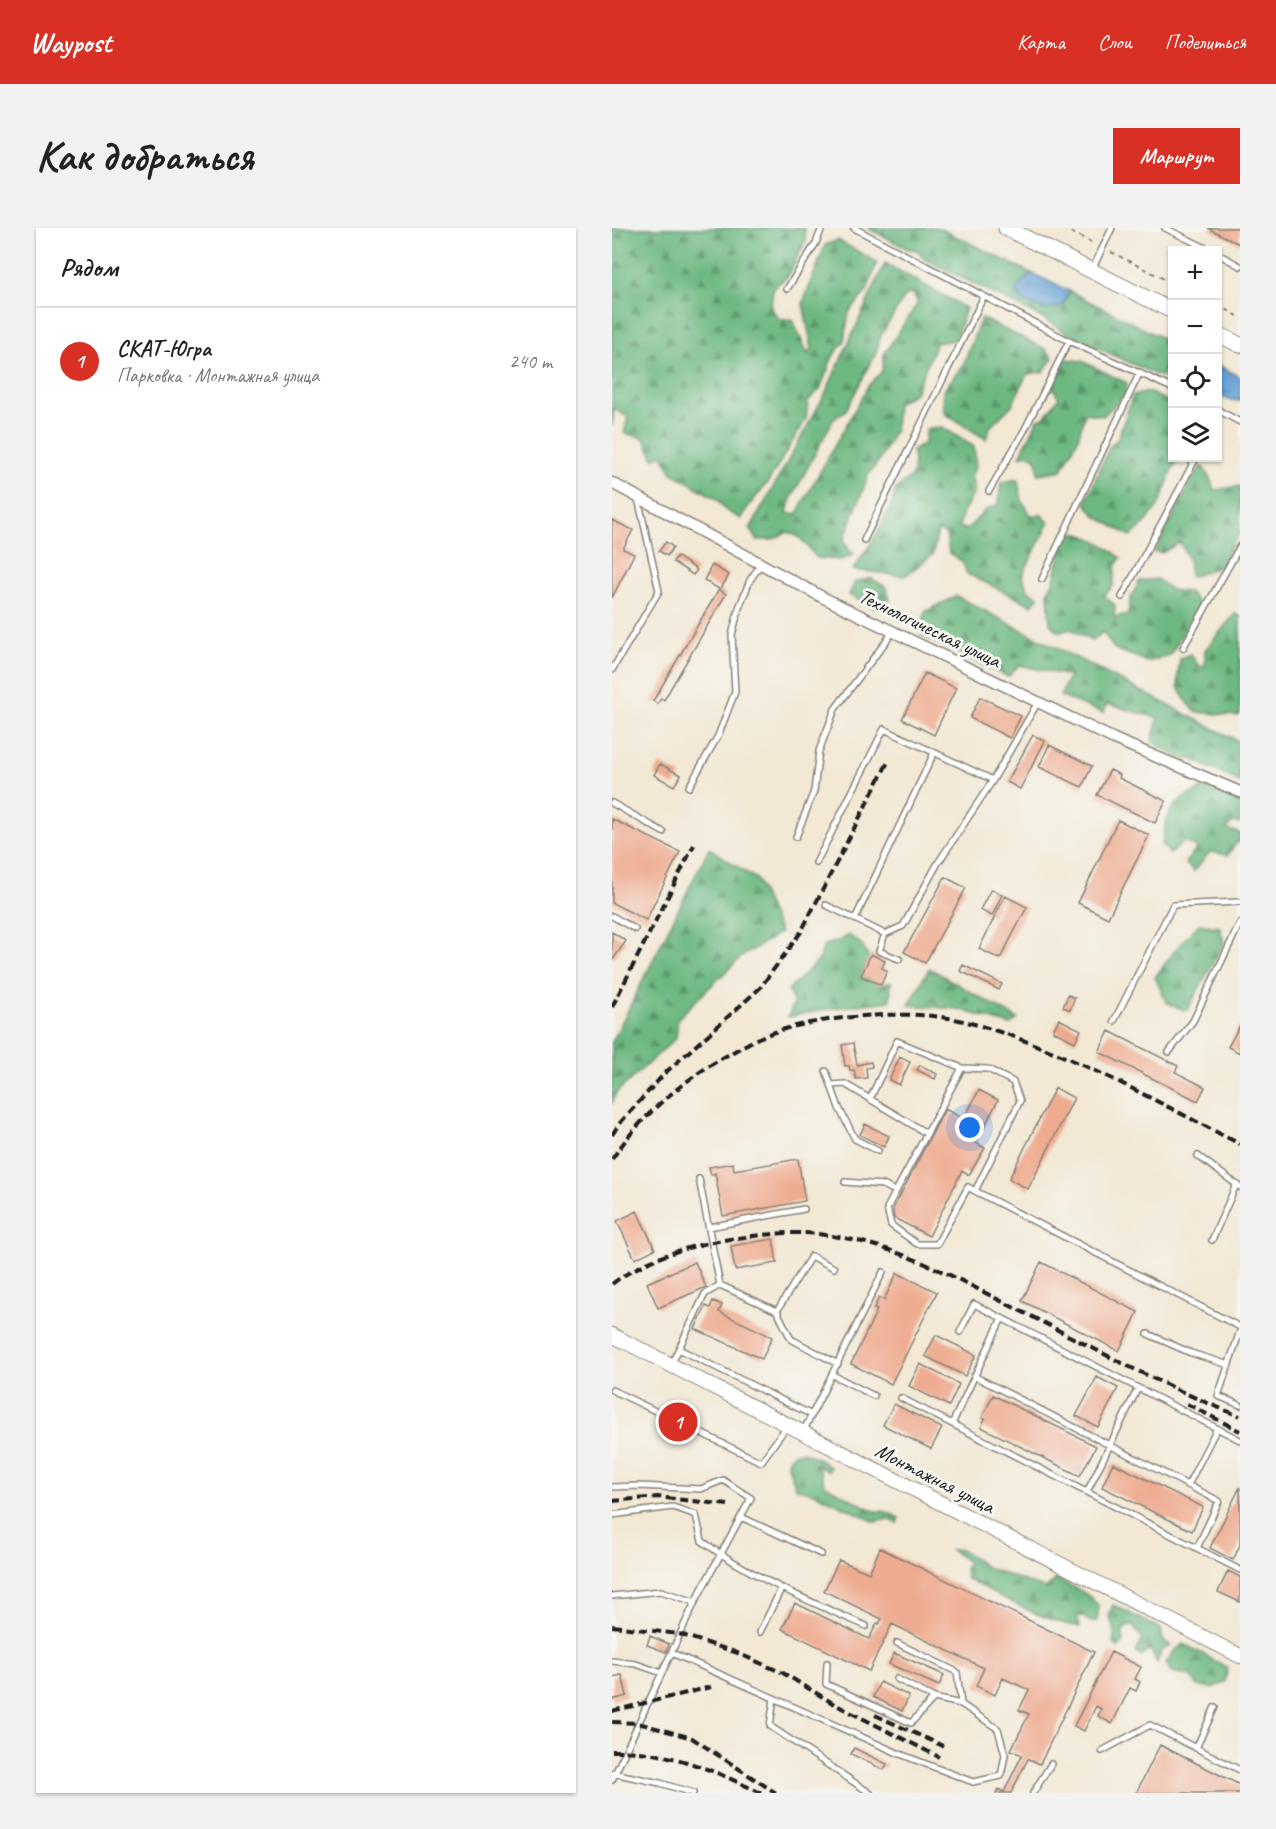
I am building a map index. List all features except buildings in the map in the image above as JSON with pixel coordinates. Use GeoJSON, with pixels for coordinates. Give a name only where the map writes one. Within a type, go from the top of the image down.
{"type":"FeatureCollection","features":[{"type":"Feature","properties":{"kind":"main road"},"geometry":{"type":"LineString","coordinates":[[1006,228],[1168,308]]}},
{"type":"Feature","properties":{"kind":"main road"},"geometry":{"type":"LineString","coordinates":[[1222,336],[1240,345]]}},
{"type":"Feature","properties":{"kind":"street","name":"Технологическая улица"},"geometry":{"type":"LineString","coordinates":[[612,483],[824,598],[893,632],[1114,739],[1240,792]]}},
{"type":"Feature","properties":{"kind":"street","name":"Монтажная улица"},"geometry":{"type":"LineString","coordinates":[[612,1335],[1240,1656]]}},
{"type":"Feature","properties":{"kind":"lane"},"geometry":{"type":"LineString","coordinates":[[787,289],[816,243],[822,228]]}},
{"type":"Feature","properties":{"kind":"lane"},"geometry":{"type":"LineString","coordinates":[[854,228],[1069,340],[1168,386]]}},
{"type":"Feature","properties":{"kind":"lane"},"geometry":{"type":"LineString","coordinates":[[1091,270],[1112,228]]}},
{"type":"Feature","properties":{"kind":"lane"},"geometry":{"type":"LineString","coordinates":[[1165,228],[1202,246]]}},
{"type":"Feature","properties":{"kind":"lane"},"geometry":{"type":"LineString","coordinates":[[1222,256],[1240,266]]}},
{"type":"Feature","properties":{"kind":"lane"},"geometry":{"type":"LineString","coordinates":[[864,540],[984,296]]}},
{"type":"Feature","properties":{"kind":"lane"},"geometry":{"type":"LineString","coordinates":[[989,491],[1024,431],[1069,340]]}},
{"type":"Feature","properties":{"kind":"lane"},"geometry":{"type":"LineString","coordinates":[[1042,579],[1140,372]]}},
{"type":"Feature","properties":{"kind":"lane"},"geometry":{"type":"LineString","coordinates":[[1222,414],[1240,422]]}},
{"type":"Feature","properties":{"kind":"lane"},"geometry":{"type":"LineString","coordinates":[[1122,597],[1194,462]]}},
{"type":"Feature","properties":{"kind":"lane"},"geometry":{"type":"LineString","coordinates":[[612,670],[659,591],[638,497]]}},
{"type":"Feature","properties":{"kind":"lane"},"geometry":{"type":"LineString","coordinates":[[1183,648],[1240,546]]}},
{"type":"Feature","properties":{"kind":"lane"},"geometry":{"type":"LineString","coordinates":[[689,788],[718,736],[735,692],[732,635],[750,580],[761,564]]}},
{"type":"Feature","properties":{"kind":"lane"},"geometry":{"type":"LineString","coordinates":[[796,837],[814,791],[819,751],[836,709],[893,632]]}},
{"type":"Feature","properties":{"kind":"lane"},"geometry":{"type":"LineString","coordinates":[[899,959],[879,951],[885,934],[903,926],[938,863],[993,780],[1038,702]]}},
{"type":"Feature","properties":{"kind":"lane"},"geometry":{"type":"LineString","coordinates":[[816,863],[884,729],[993,780]]}},
{"type":"Feature","properties":{"kind":"lane"},"geometry":{"type":"LineString","coordinates":[[855,920],[934,753]]}},
{"type":"Feature","properties":{"kind":"lane"},"geometry":{"type":"LineString","coordinates":[[612,803],[663,832]]}},
{"type":"Feature","properties":{"kind":"lane"},"geometry":{"type":"LineString","coordinates":[[1114,1022],[1173,905],[1240,902]]}},
{"type":"Feature","properties":{"kind":"lane"},"geometry":{"type":"LineString","coordinates":[[825,905],[885,934]]}},
{"type":"Feature","properties":{"kind":"lane"},"geometry":{"type":"LineString","coordinates":[[612,916],[635,929]]}},
{"type":"Feature","properties":{"kind":"lane"},"geometry":{"type":"LineString","coordinates":[[1169,1052],[1193,1021],[1240,923]]}},
{"type":"Feature","properties":{"kind":"lane"},"geometry":{"type":"LineString","coordinates":[[870,1099],[897,1041],[962,1068],[988,1069],[1013,1082],[1020,1101],[975,1191]]}},
{"type":"Feature","properties":{"kind":"lane"},"geometry":{"type":"LineString","coordinates":[[962,1068],[887,1208],[891,1225],[917,1244],[937,1244],[968,1187],[1240,1329],[1218,1396],[1240,1405]]}},
{"type":"Feature","properties":{"kind":"lane"},"geometry":{"type":"LineString","coordinates":[[826,1071],[839,1108],[855,1139],[878,1151]]}},
{"type":"Feature","properties":{"kind":"lane"},"geometry":{"type":"LineString","coordinates":[[831,1084],[844,1084],[926,1133]]}},
{"type":"Feature","properties":{"kind":"lane"},"geometry":{"type":"LineString","coordinates":[[1198,1156],[1238,1186],[1212,1240]]}},
{"type":"Feature","properties":{"kind":"lane"},"geometry":{"type":"LineString","coordinates":[[699,1179],[720,1285]]}},
{"type":"Feature","properties":{"kind":"lane"},"geometry":{"type":"LineString","coordinates":[[845,1182],[883,1185],[896,1191]]}},
{"type":"Feature","properties":{"kind":"lane"},"geometry":{"type":"LineString","coordinates":[[709,1227],[804,1209]]}},
{"type":"Feature","properties":{"kind":"lane"},"geometry":{"type":"LineString","coordinates":[[777,1311],[811,1257],[834,1268]]}},
{"type":"Feature","properties":{"kind":"lane"},"geometry":{"type":"LineString","coordinates":[[802,1434],[884,1272]]}},
{"type":"Feature","properties":{"kind":"lane"},"geometry":{"type":"LineString","coordinates":[[720,1285],[777,1311],[790,1340],[838,1364]]}},
{"type":"Feature","properties":{"kind":"lane"},"geometry":{"type":"LineString","coordinates":[[671,1367],[705,1294],[720,1285]]}},
{"type":"Feature","properties":{"kind":"lane"},"geometry":{"type":"LineString","coordinates":[[960,1332],[974,1304],[1240,1440]]}},
{"type":"Feature","properties":{"kind":"lane"},"geometry":{"type":"LineString","coordinates":[[952,1424],[1002,1318]]}},
{"type":"Feature","properties":{"kind":"lane"},"geometry":{"type":"LineString","coordinates":[[1148,1334],[1191,1353],[1228,1365]]}},
{"type":"Feature","properties":{"kind":"lane"},"geometry":{"type":"LineString","coordinates":[[679,1349],[812,1415]]}},
{"type":"Feature","properties":{"kind":"lane"},"geometry":{"type":"LineString","coordinates":[[833,1375],[874,1396]]}},
{"type":"Feature","properties":{"kind":"lane"},"geometry":{"type":"LineString","coordinates":[[974,1376],[1219,1502],[1197,1548]]}},
{"type":"Feature","properties":{"kind":"lane"},"geometry":{"type":"LineString","coordinates":[[1087,1492],[1138,1388]]}},
{"type":"Feature","properties":{"kind":"lane"},"geometry":{"type":"LineString","coordinates":[[612,1390],[761,1462],[787,1426]]}},
{"type":"Feature","properties":{"kind":"lane"},"geometry":{"type":"LineString","coordinates":[[901,1398],[1240,1570]]}},
{"type":"Feature","properties":{"kind":"lane"},"geometry":{"type":"LineString","coordinates":[[1188,1485],[1217,1428]]}},
{"type":"Feature","properties":{"kind":"lane"},"geometry":{"type":"LineString","coordinates":[[612,1487],[701,1489],[723,1480],[751,1498],[695,1602],[612,1780]]}},
{"type":"Feature","properties":{"kind":"lane"},"geometry":{"type":"LineString","coordinates":[[612,1515],[673,1507],[696,1515],[702,1541],[721,1555],[781,1589],[866,1626]]}},
{"type":"Feature","properties":{"kind":"lane"},"geometry":{"type":"LineString","coordinates":[[741,1517],[821,1554]]}},
{"type":"Feature","properties":{"kind":"lane"},"geometry":{"type":"LineString","coordinates":[[760,1632],[781,1589]]}},
{"type":"Feature","properties":{"kind":"lane"},"geometry":{"type":"LineString","coordinates":[[612,1596],[661,1591],[695,1602]]}},
{"type":"Feature","properties":{"kind":"lane"},"geometry":{"type":"LineString","coordinates":[[897,1643],[957,1672],[961,1704]]}},
{"type":"Feature","properties":{"kind":"lane"},"geometry":{"type":"LineString","coordinates":[[672,1653],[900,1754],[973,1782],[1001,1776],[1005,1755],[998,1729],[961,1704],[934,1698],[897,1679]]}},
{"type":"Feature","properties":{"kind":"lane"},"geometry":{"type":"LineString","coordinates":[[612,1661],[636,1664],[662,1673]]}},
{"type":"Feature","properties":{"kind":"lane"},"geometry":{"type":"LineString","coordinates":[[827,1663],[826,1684],[911,1723],[934,1698]]}},
{"type":"Feature","properties":{"kind":"lane"},"geometry":{"type":"LineString","coordinates":[[774,1698],[770,1726],[870,1793]]}},
{"type":"Feature","properties":{"kind":"lane"},"geometry":{"type":"LineString","coordinates":[[1196,1748],[1215,1707]]}},
{"type":"Feature","properties":{"kind":"lane"},"geometry":{"type":"LineString","coordinates":[[1102,1751],[1149,1725],[1240,1770]]}},
{"type":"Feature","properties":{"kind":"lane"},"geometry":{"type":"LineString","coordinates":[[1032,1793],[1051,1764]]}},
{"type":"Feature","properties":{"kind":"lane"},"geometry":{"type":"LineString","coordinates":[[614,1773],[693,1793]]}},
{"type":"Feature","properties":{"kind":"path"},"geometry":{"type":"LineString","coordinates":[[1063,228],[1168,281]]}},
{"type":"Feature","properties":{"kind":"path"},"geometry":{"type":"LineString","coordinates":[[1222,307],[1240,317]]}},
{"type":"Feature","properties":{"kind":"green space"},"geometry":{"type":"Polygon","coordinates":[[[612,228],[804,228],[806,241],[788,276],[773,288],[771,308],[780,320],[792,319],[808,354],[812,349],[803,303],[825,245],[838,240],[877,262],[867,291],[849,312],[844,342],[833,356],[820,389],[808,401],[806,419],[768,482],[741,519],[725,510],[717,499],[671,472],[663,455],[654,458],[644,438],[624,433],[628,417],[614,409],[612,426],[612,228]]]}},
{"type":"Feature","properties":{"kind":"green space"},"geometry":{"type":"Polygon","coordinates":[[[867,228],[939,228],[1031,273],[1016,289],[1063,306],[1069,291],[1168,341],[1168,362],[1164,364],[1168,368],[1168,380],[1071,336],[1046,320],[924,259],[917,250],[908,249],[867,228]]]}},
{"type":"Feature","properties":{"kind":"green space"},"geometry":{"type":"Polygon","coordinates":[[[885,263],[966,308],[955,340],[936,343],[915,393],[897,403],[895,430],[880,459],[869,474],[844,540],[854,554],[841,560],[817,558],[799,537],[788,532],[771,540],[757,540],[750,529],[825,394],[885,263]],[[912,292],[905,296],[881,335],[876,353],[846,410],[833,420],[790,501],[787,513],[796,515],[868,386],[882,371],[884,354],[918,303],[912,292]]]}},
{"type":"Feature","properties":{"kind":"green space"},"geometry":{"type":"Polygon","coordinates":[[[981,318],[1046,349],[1053,358],[1043,372],[1027,374],[1012,405],[990,427],[986,439],[944,413],[943,391],[964,363],[981,318]]]}},
{"type":"Feature","properties":{"kind":"green space"},"geometry":{"type":"Polygon","coordinates":[[[1065,359],[1082,361],[1127,383],[1124,396],[1103,416],[1085,413],[1078,439],[1062,470],[1038,474],[1037,459],[1028,454],[1020,456],[1038,419],[1044,417],[1059,398],[1053,388],[1065,359]]]}},
{"type":"Feature","properties":{"kind":"green space"},"geometry":{"type":"Polygon","coordinates":[[[1148,392],[1168,401],[1168,462],[1177,462],[1155,510],[1131,536],[1097,517],[1085,503],[1109,448],[1118,438],[1133,395],[1148,392]]]}},
{"type":"Feature","properties":{"kind":"green space"},"geometry":{"type":"Polygon","coordinates":[[[942,427],[974,447],[976,467],[971,476],[975,492],[963,512],[959,526],[966,530],[986,510],[998,505],[1001,482],[1018,479],[1022,501],[1031,515],[1042,515],[1049,523],[1022,576],[1029,591],[1039,597],[1032,605],[967,574],[962,561],[949,553],[946,534],[938,530],[933,554],[905,576],[853,570],[875,537],[891,506],[896,489],[912,476],[914,460],[912,451],[924,443],[926,429],[942,427]]]}},
{"type":"Feature","properties":{"kind":"green space"},"geometry":{"type":"Polygon","coordinates":[[[1202,466],[1214,490],[1240,486],[1240,532],[1220,567],[1190,577],[1188,559],[1180,542],[1162,553],[1155,552],[1190,482],[1202,466]]]}},
{"type":"Feature","properties":{"kind":"green space"},"geometry":{"type":"Polygon","coordinates":[[[1072,532],[1098,542],[1121,558],[1116,565],[1113,586],[1104,596],[1115,605],[1114,617],[1128,614],[1130,600],[1139,581],[1157,579],[1171,590],[1189,592],[1200,605],[1170,655],[1148,662],[1114,649],[1103,632],[1092,641],[1071,629],[1059,632],[1050,624],[1048,592],[1054,580],[1062,545],[1072,532]]]}},
{"type":"Feature","properties":{"kind":"green space"},"geometry":{"type":"Polygon","coordinates":[[[871,578],[887,588],[890,600],[875,608],[849,595],[855,582],[871,578]]]}},
{"type":"Feature","properties":{"kind":"green space"},"geometry":{"type":"Polygon","coordinates":[[[956,596],[1240,742],[1240,782],[1191,759],[1184,760],[1152,742],[1158,718],[1107,704],[1103,713],[1060,696],[1069,676],[1019,665],[1008,677],[921,635],[925,612],[956,596]]]}},
{"type":"Feature","properties":{"kind":"green space"},"geometry":{"type":"Polygon","coordinates":[[[1235,614],[1240,616],[1240,714],[1238,716],[1196,712],[1179,688],[1180,658],[1191,654],[1197,664],[1205,668],[1205,650],[1235,614]]]}},
{"type":"Feature","properties":{"kind":"green space"},"geometry":{"type":"Polygon","coordinates":[[[1205,788],[1240,802],[1240,824],[1233,822],[1226,829],[1240,833],[1240,842],[1238,841],[1228,855],[1210,852],[1194,871],[1185,863],[1198,847],[1184,842],[1170,854],[1162,845],[1166,823],[1173,808],[1185,797],[1205,788]]]}},
{"type":"Feature","properties":{"kind":"green space"},"geometry":{"type":"Polygon","coordinates":[[[709,848],[756,879],[780,933],[742,956],[678,1018],[676,1038],[616,1093],[612,1104],[612,1042],[709,848]]]}},
{"type":"Feature","properties":{"kind":"green space"},"geometry":{"type":"Polygon","coordinates":[[[1199,924],[1220,927],[1224,943],[1187,1011],[1167,1003],[1155,977],[1180,944],[1199,924]]]}},
{"type":"Feature","properties":{"kind":"green space"},"geometry":{"type":"Polygon","coordinates":[[[849,935],[861,944],[869,958],[861,976],[881,985],[891,982],[890,1001],[788,1017],[794,1003],[788,990],[819,960],[824,945],[839,941],[849,935]]]}},
{"type":"Feature","properties":{"kind":"green space"},"geometry":{"type":"Polygon","coordinates":[[[929,968],[1018,1019],[1010,1025],[958,1009],[909,1005],[929,968]]]}},
{"type":"Feature","properties":{"kind":"green space"},"geometry":{"type":"Polygon","coordinates":[[[802,1452],[818,1458],[831,1468],[828,1471],[813,1464],[820,1471],[825,1485],[874,1511],[884,1511],[899,1518],[897,1523],[888,1519],[875,1522],[817,1494],[796,1488],[787,1463],[792,1454],[802,1452]]]}},
{"type":"Feature","properties":{"kind":"green space"},"geometry":{"type":"Polygon","coordinates":[[[961,1549],[986,1567],[1046,1589],[1056,1579],[1080,1590],[1099,1607],[1097,1621],[1090,1622],[1083,1616],[1077,1616],[1080,1627],[1065,1624],[993,1593],[966,1578],[965,1568],[968,1562],[951,1550],[961,1549]]]}},
{"type":"Feature","properties":{"kind":"green space"},"geometry":{"type":"Polygon","coordinates":[[[1113,1605],[1161,1629],[1163,1640],[1171,1646],[1162,1650],[1157,1663],[1150,1649],[1141,1657],[1136,1652],[1143,1639],[1132,1625],[1123,1629],[1123,1643],[1118,1648],[1113,1642],[1115,1632],[1108,1615],[1113,1605]]]}},
{"type":"Feature","properties":{"kind":"green space"},"geometry":{"type":"Polygon","coordinates":[[[1184,1644],[1228,1668],[1225,1682],[1213,1688],[1198,1686],[1190,1676],[1172,1672],[1166,1663],[1174,1651],[1184,1644]]]}},
{"type":"Feature","properties":{"kind":"water"},"geometry":{"type":"Polygon","coordinates":[[[1031,273],[1069,291],[1063,306],[1046,310],[1022,301],[1016,289],[1031,273]]]}},
{"type":"Feature","properties":{"kind":"water"},"geometry":{"type":"Polygon","coordinates":[[[1222,367],[1240,377],[1240,401],[1228,400],[1222,396],[1222,367]]]}},
{"type":"Feature","properties":{"kind":"railway"},"geometry":{"type":"LineString","coordinates":[[612,1135],[619,1124],[665,1073],[760,988],[801,932],[888,762]]}},
{"type":"Feature","properties":{"kind":"railway"},"geometry":{"type":"LineString","coordinates":[[612,1007],[694,845]]}},
{"type":"Feature","properties":{"kind":"railway"},"geometry":{"type":"LineString","coordinates":[[612,1159],[637,1127],[666,1098],[715,1062],[754,1040],[773,1032],[811,1023],[850,1017],[888,1015],[955,1019],[1003,1033],[1072,1060],[1240,1144]]}},
{"type":"Feature","properties":{"kind":"railway"},"geometry":{"type":"LineString","coordinates":[[612,1284],[653,1260],[684,1249],[715,1242],[789,1233],[849,1239],[917,1260],[1150,1377],[1240,1416]]}},
{"type":"Feature","properties":{"kind":"railway"},"geometry":{"type":"LineString","coordinates":[[1187,1404],[1240,1431]]}},
{"type":"Feature","properties":{"kind":"railway"},"geometry":{"type":"LineString","coordinates":[[612,1501],[658,1497],[728,1505]]}},
{"type":"Feature","properties":{"kind":"railway"},"geometry":{"type":"LineString","coordinates":[[612,1626],[679,1634],[735,1652],[783,1673],[836,1705],[939,1757]]}},
{"type":"Feature","properties":{"kind":"railway"},"geometry":{"type":"LineString","coordinates":[[612,1711],[711,1687]]}},
{"type":"Feature","properties":{"kind":"railway"},"geometry":{"type":"LineString","coordinates":[[875,1715],[943,1746]]}},
{"type":"Feature","properties":{"kind":"railway"},"geometry":{"type":"LineString","coordinates":[[612,1722],[638,1723],[692,1738],[776,1793]]}},
{"type":"Feature","properties":{"kind":"railway"},"geometry":{"type":"LineString","coordinates":[[612,1751],[652,1754],[689,1763],[761,1793]]}},
{"type":"Feature","properties":{"kind":"place","name":"СКАТ-Югра"},"geometry":{"type":"Point","coordinates":[678,1422]}}]}
